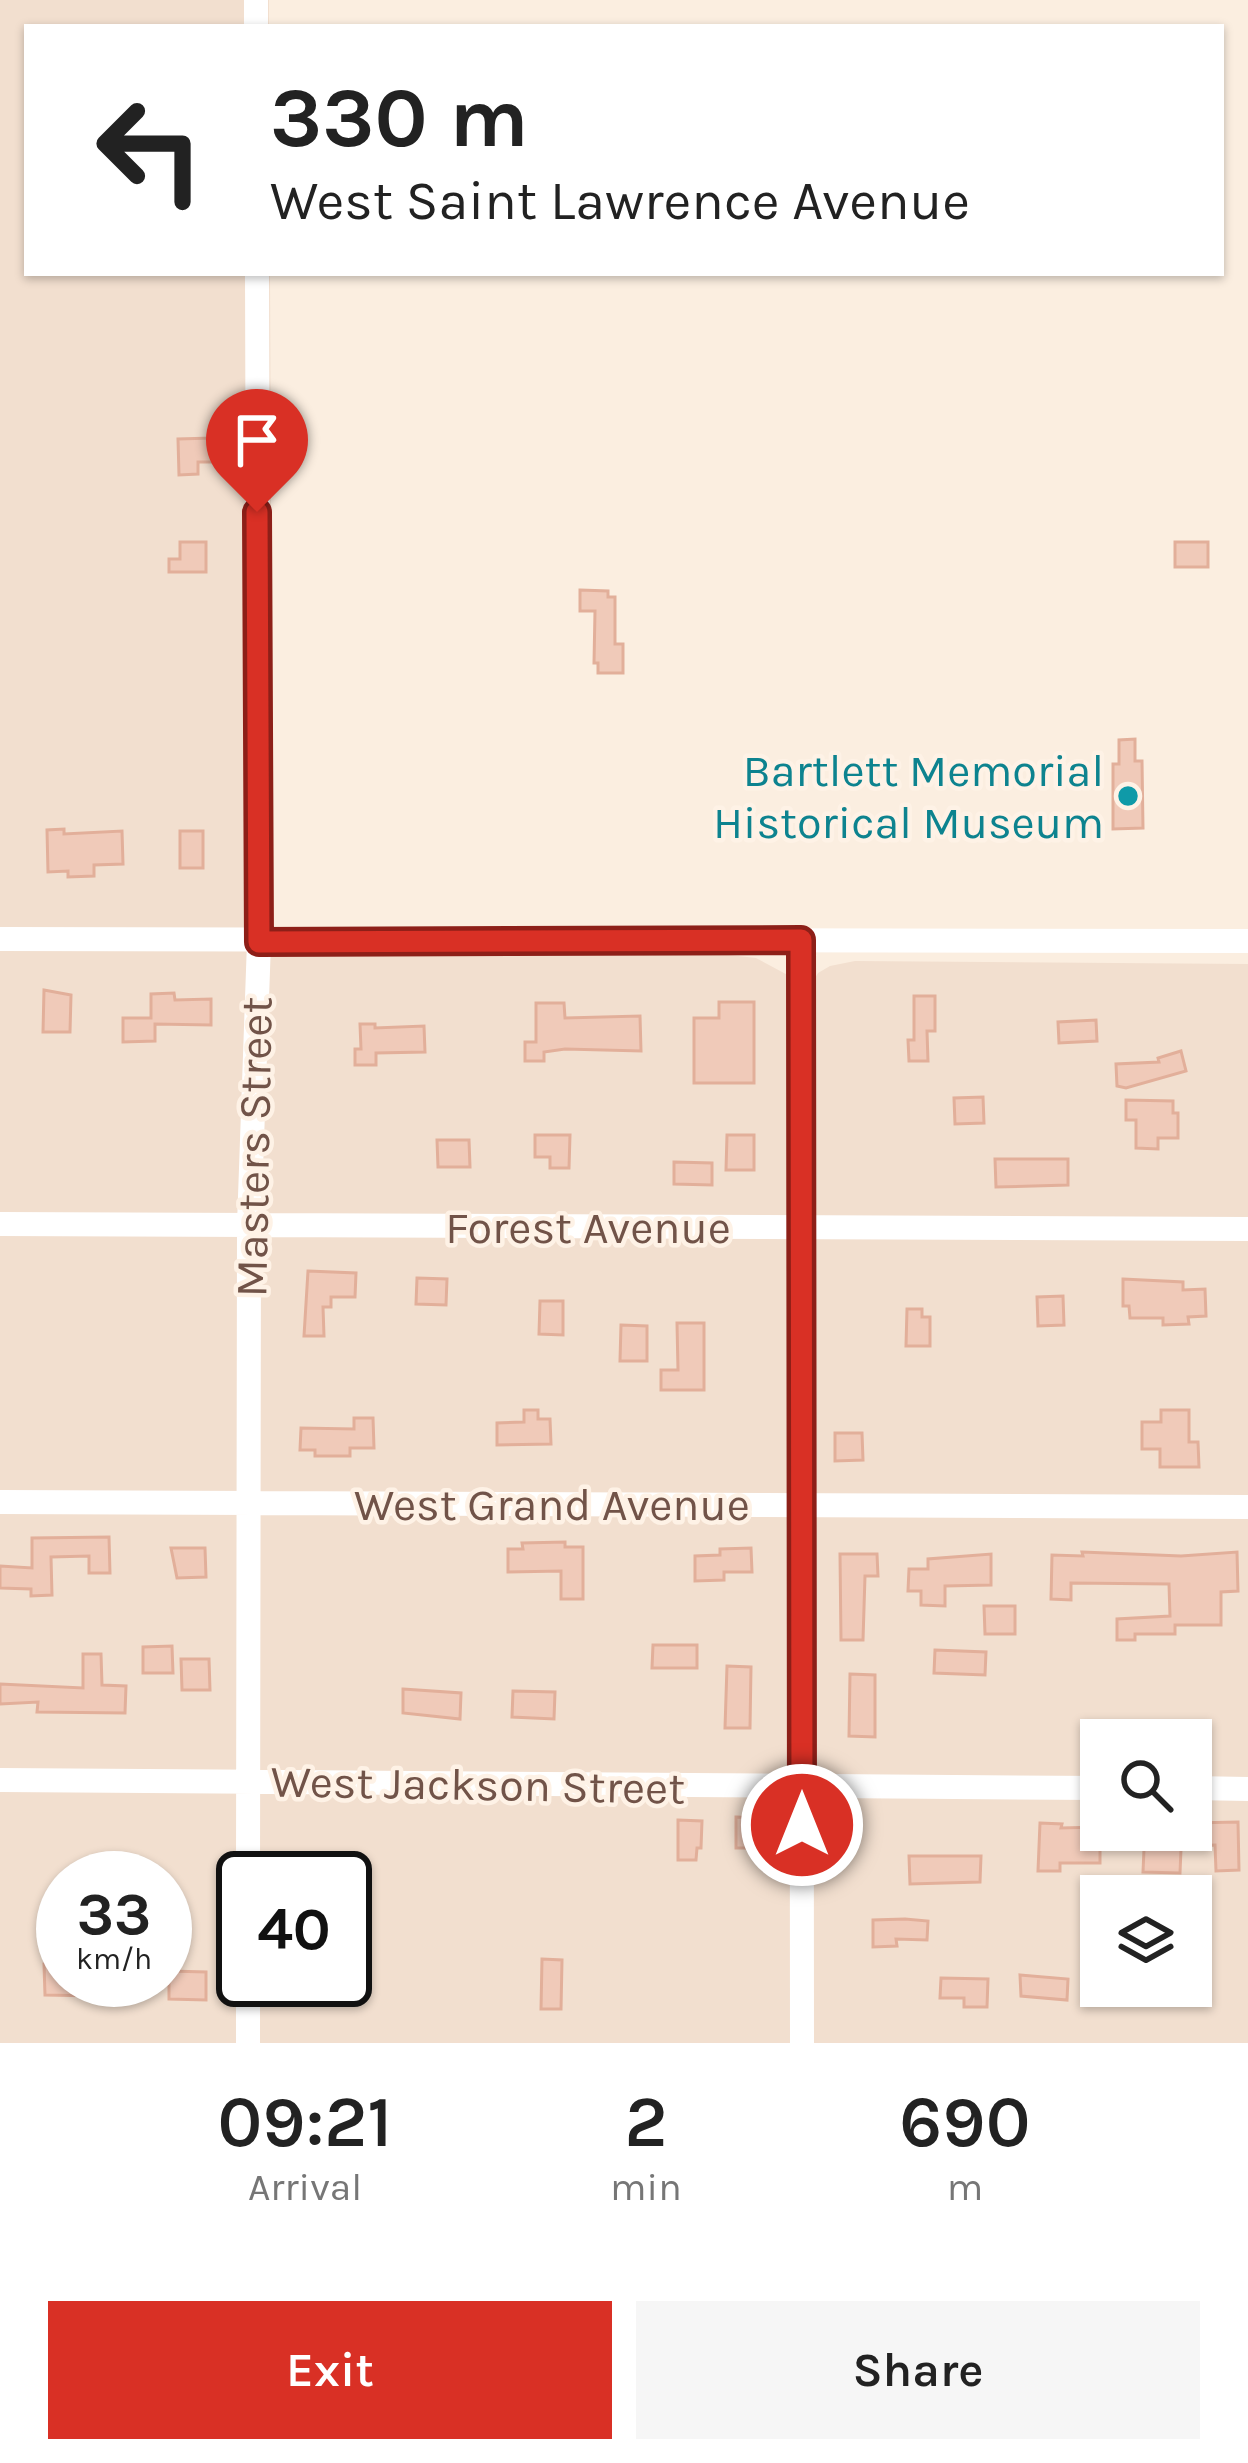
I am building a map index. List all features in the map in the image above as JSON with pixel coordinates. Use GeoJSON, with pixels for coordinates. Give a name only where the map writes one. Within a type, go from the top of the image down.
{"type":"FeatureCollection","features":[{"type":"Feature","properties":{"kind":"street","name":"Masters Street"},"geometry":{"type":"LineString","coordinates":[[248,1851],[249,1225],[259,942],[256,276]]}},
{"type":"Feature","properties":{"kind":"street"},"geometry":{"type":"LineString","coordinates":[[0,939],[1248,941]]}},
{"type":"Feature","properties":{"kind":"street"},"geometry":{"type":"LineString","coordinates":[[801,940],[802,2043]]}},
{"type":"Feature","properties":{"kind":"street","name":"Forest Avenue"},"geometry":{"type":"LineString","coordinates":[[0,1224],[1248,1229]]}},
{"type":"Feature","properties":{"kind":"street","name":"West Grand Avenue"},"geometry":{"type":"LineString","coordinates":[[0,1502],[1248,1507]]}},
{"type":"Feature","properties":{"kind":"street","name":"West Jackson Street"},"geometry":{"type":"LineString","coordinates":[[0,1780],[1080,1788]]}},
{"type":"Feature","properties":{"kind":"street"},"geometry":{"type":"LineString","coordinates":[[1212,1788],[1248,1789]]}},
{"type":"Feature","properties":{"kind":"street"},"geometry":{"type":"LineString","coordinates":[[248,2007],[248,2043]]}},
{"type":"Feature","properties":{"kind":"shaded area"},"geometry":{"type":"Polygon","coordinates":[[[0,0],[269,0],[269,24],[24,24],[24,276],[270,276],[273,953],[702,952],[756,958],[810,987],[818,973],[830,966],[855,961],[1248,964],[1248,2043],[0,2043],[0,0]]]}},
{"type":"Feature","properties":{"kind":"building"},"geometry":{"type":"Polygon","coordinates":[[[212,438],[213,462],[198,462],[198,474],[179,475],[178,439],[212,438]]]}},
{"type":"Feature","properties":{"kind":"building"},"geometry":{"type":"Polygon","coordinates":[[[180,542],[206,542],[206,572],[169,572],[169,559],[180,559],[180,542]]]}},
{"type":"Feature","properties":{"kind":"building"},"geometry":{"type":"Polygon","coordinates":[[[1175,542],[1208,542],[1208,567],[1175,567],[1175,542]]]}},
{"type":"Feature","properties":{"kind":"building"},"geometry":{"type":"Polygon","coordinates":[[[580,590],[608,591],[608,597],[615,597],[615,644],[623,644],[623,673],[598,673],[595,611],[580,611],[580,590]]]}},
{"type":"Feature","properties":{"kind":"building","name":"Bartlett Memorial Historical Museum"},"geometry":{"type":"Polygon","coordinates":[[[1135,739],[1135,761],[1142,761],[1143,828],[1113,829],[1113,764],[1119,764],[1119,740],[1135,739]]]}},
{"type":"Feature","properties":{"kind":"building"},"geometry":{"type":"Polygon","coordinates":[[[64,829],[64,834],[122,831],[123,864],[94,865],[94,876],[48,872],[47,830],[64,829]]]}},
{"type":"Feature","properties":{"kind":"building"},"geometry":{"type":"Polygon","coordinates":[[[180,831],[203,831],[203,868],[180,868],[180,831]]]}},
{"type":"Feature","properties":{"kind":"building"},"geometry":{"type":"Polygon","coordinates":[[[44,990],[71,995],[70,1032],[43,1032],[44,990]]]}},
{"type":"Feature","properties":{"kind":"building"},"geometry":{"type":"Polygon","coordinates":[[[174,993],[175,1000],[211,999],[211,1025],[155,1024],[155,1041],[123,1042],[123,1018],[151,1018],[151,994],[174,993]]]}},
{"type":"Feature","properties":{"kind":"building"},"geometry":{"type":"Polygon","coordinates":[[[914,996],[935,996],[935,1031],[927,1031],[928,1061],[909,1061],[914,996]]]}},
{"type":"Feature","properties":{"kind":"building"},"geometry":{"type":"Polygon","coordinates":[[[719,1002],[754,1002],[754,1083],[694,1083],[694,1018],[719,1018],[719,1002]]]}},
{"type":"Feature","properties":{"kind":"building"},"geometry":{"type":"Polygon","coordinates":[[[536,1003],[564,1003],[565,1018],[640,1016],[641,1051],[565,1049],[544,1052],[544,1061],[525,1061],[525,1042],[536,1042],[536,1003]]]}},
{"type":"Feature","properties":{"kind":"building"},"geometry":{"type":"Polygon","coordinates":[[[1096,1020],[1097,1041],[1059,1043],[1058,1022],[1096,1020]]]}},
{"type":"Feature","properties":{"kind":"building"},"geometry":{"type":"Polygon","coordinates":[[[360,1024],[424,1026],[425,1052],[376,1053],[376,1065],[355,1065],[355,1049],[361,1049],[360,1024]]]}},
{"type":"Feature","properties":{"kind":"building"},"geometry":{"type":"Polygon","coordinates":[[[1181,1051],[1186,1071],[1126,1088],[1117,1086],[1116,1064],[1159,1062],[1158,1058],[1181,1051]]]}},
{"type":"Feature","properties":{"kind":"building"},"geometry":{"type":"Polygon","coordinates":[[[983,1097],[984,1123],[955,1124],[954,1098],[983,1097]]]}},
{"type":"Feature","properties":{"kind":"building"},"geometry":{"type":"Polygon","coordinates":[[[1126,1100],[1173,1101],[1178,1138],[1158,1138],[1158,1149],[1136,1148],[1136,1120],[1126,1120],[1126,1100]]]}},
{"type":"Feature","properties":{"kind":"building"},"geometry":{"type":"Polygon","coordinates":[[[535,1135],[570,1135],[569,1168],[550,1168],[550,1157],[535,1157],[535,1135]]]}},
{"type":"Feature","properties":{"kind":"building"},"geometry":{"type":"Polygon","coordinates":[[[727,1135],[754,1135],[754,1170],[726,1170],[727,1135]]]}},
{"type":"Feature","properties":{"kind":"building"},"geometry":{"type":"Polygon","coordinates":[[[437,1140],[469,1140],[470,1167],[438,1167],[437,1140]]]}},
{"type":"Feature","properties":{"kind":"building"},"geometry":{"type":"Polygon","coordinates":[[[995,1159],[1068,1159],[1068,1185],[996,1187],[995,1159]]]}},
{"type":"Feature","properties":{"kind":"building"},"geometry":{"type":"Polygon","coordinates":[[[674,1162],[712,1163],[712,1185],[674,1184],[674,1162]]]}},
{"type":"Feature","properties":{"kind":"building"},"geometry":{"type":"Polygon","coordinates":[[[308,1271],[356,1273],[355,1297],[331,1297],[331,1307],[323,1307],[324,1336],[304,1336],[308,1271]]]}},
{"type":"Feature","properties":{"kind":"building"},"geometry":{"type":"Polygon","coordinates":[[[417,1278],[447,1279],[446,1305],[416,1304],[417,1278]]]}},
{"type":"Feature","properties":{"kind":"building"},"geometry":{"type":"Polygon","coordinates":[[[1123,1279],[1183,1282],[1183,1290],[1205,1289],[1206,1316],[1188,1317],[1189,1324],[1163,1325],[1163,1318],[1130,1318],[1129,1306],[1123,1306],[1123,1279]]]}},
{"type":"Feature","properties":{"kind":"building"},"geometry":{"type":"Polygon","coordinates":[[[1063,1296],[1064,1325],[1038,1326],[1037,1297],[1063,1296]]]}},
{"type":"Feature","properties":{"kind":"building"},"geometry":{"type":"Polygon","coordinates":[[[540,1301],[563,1301],[563,1335],[539,1334],[540,1301]]]}},
{"type":"Feature","properties":{"kind":"building"},"geometry":{"type":"Polygon","coordinates":[[[907,1309],[922,1309],[922,1317],[930,1317],[930,1346],[906,1346],[907,1309]]]}},
{"type":"Feature","properties":{"kind":"building"},"geometry":{"type":"Polygon","coordinates":[[[677,1323],[704,1323],[704,1390],[661,1390],[661,1370],[678,1370],[677,1323]]]}},
{"type":"Feature","properties":{"kind":"building"},"geometry":{"type":"Polygon","coordinates":[[[621,1325],[647,1326],[647,1361],[620,1361],[621,1325]]]}},
{"type":"Feature","properties":{"kind":"building"},"geometry":{"type":"Polygon","coordinates":[[[524,1410],[538,1410],[538,1419],[550,1419],[551,1444],[497,1445],[497,1423],[524,1422],[524,1410]]]}},
{"type":"Feature","properties":{"kind":"building"},"geometry":{"type":"Polygon","coordinates":[[[1161,1410],[1189,1410],[1189,1442],[1198,1442],[1199,1467],[1160,1467],[1160,1449],[1142,1449],[1142,1422],[1161,1422],[1161,1410]]]}},
{"type":"Feature","properties":{"kind":"building"},"geometry":{"type":"Polygon","coordinates":[[[354,1418],[373,1418],[374,1448],[350,1448],[350,1456],[315,1456],[315,1450],[300,1450],[301,1428],[354,1429],[354,1418]]]}},
{"type":"Feature","properties":{"kind":"building"},"geometry":{"type":"Polygon","coordinates":[[[835,1433],[862,1433],[863,1460],[835,1461],[835,1433]]]}},
{"type":"Feature","properties":{"kind":"building"},"geometry":{"type":"Polygon","coordinates":[[[109,1537],[110,1573],[89,1573],[89,1556],[51,1557],[52,1595],[31,1596],[31,1589],[0,1588],[0,1566],[32,1568],[32,1538],[109,1537]]]}},
{"type":"Feature","properties":{"kind":"building"},"geometry":{"type":"Polygon","coordinates":[[[565,1542],[565,1547],[583,1547],[583,1599],[561,1599],[561,1571],[508,1572],[508,1549],[523,1549],[522,1543],[565,1542]]]}},
{"type":"Feature","properties":{"kind":"building"},"geometry":{"type":"Polygon","coordinates":[[[171,1548],[205,1548],[206,1577],[177,1578],[171,1548]]]}},
{"type":"Feature","properties":{"kind":"building"},"geometry":{"type":"Polygon","coordinates":[[[751,1548],[752,1572],[724,1572],[724,1580],[695,1581],[695,1556],[751,1548]]]}},
{"type":"Feature","properties":{"kind":"building"},"geometry":{"type":"Polygon","coordinates":[[[1082,1552],[1181,1556],[1237,1552],[1238,1591],[1221,1592],[1221,1625],[1175,1625],[1175,1634],[1135,1634],[1135,1640],[1117,1640],[1117,1619],[1170,1616],[1169,1584],[1071,1583],[1071,1600],[1051,1599],[1052,1555],[1083,1556],[1082,1552]]]}},
{"type":"Feature","properties":{"kind":"building"},"geometry":{"type":"Polygon","coordinates":[[[840,1554],[877,1554],[878,1576],[865,1576],[863,1640],[841,1640],[840,1554]]]}},
{"type":"Feature","properties":{"kind":"building"},"geometry":{"type":"Polygon","coordinates":[[[991,1554],[991,1585],[945,1586],[945,1606],[921,1605],[921,1591],[908,1591],[909,1569],[928,1569],[928,1559],[991,1554]]]}},
{"type":"Feature","properties":{"kind":"building"},"geometry":{"type":"Polygon","coordinates":[[[984,1606],[1015,1606],[1015,1634],[985,1634],[984,1606]]]}},
{"type":"Feature","properties":{"kind":"building"},"geometry":{"type":"Polygon","coordinates":[[[653,1645],[697,1645],[697,1668],[652,1668],[653,1645]]]}},
{"type":"Feature","properties":{"kind":"building"},"geometry":{"type":"Polygon","coordinates":[[[172,1646],[173,1673],[143,1673],[143,1647],[172,1646]]]}},
{"type":"Feature","properties":{"kind":"building"},"geometry":{"type":"Polygon","coordinates":[[[935,1650],[986,1652],[985,1675],[934,1673],[935,1650]]]}},
{"type":"Feature","properties":{"kind":"building"},"geometry":{"type":"Polygon","coordinates":[[[83,1654],[101,1654],[102,1685],[126,1686],[125,1713],[37,1712],[38,1702],[0,1704],[0,1684],[83,1688],[83,1654]]]}},
{"type":"Feature","properties":{"kind":"building"},"geometry":{"type":"Polygon","coordinates":[[[181,1659],[209,1659],[210,1690],[182,1690],[181,1659]]]}},
{"type":"Feature","properties":{"kind":"building"},"geometry":{"type":"Polygon","coordinates":[[[727,1666],[751,1667],[750,1728],[725,1728],[727,1666]]]}},
{"type":"Feature","properties":{"kind":"building"},"geometry":{"type":"Polygon","coordinates":[[[850,1674],[875,1675],[875,1737],[849,1736],[850,1674]]]}},
{"type":"Feature","properties":{"kind":"building"},"geometry":{"type":"Polygon","coordinates":[[[403,1689],[461,1693],[460,1719],[403,1713],[403,1689]]]}},
{"type":"Feature","properties":{"kind":"building"},"geometry":{"type":"Polygon","coordinates":[[[513,1691],[555,1692],[554,1719],[512,1717],[513,1691]]]}},
{"type":"Feature","properties":{"kind":"building"},"geometry":{"type":"Polygon","coordinates":[[[736,1817],[760,1818],[760,1848],[736,1848],[736,1817]]]}},
{"type":"Feature","properties":{"kind":"building"},"geometry":{"type":"Polygon","coordinates":[[[678,1820],[702,1821],[696,1860],[678,1860],[678,1820]]]}},
{"type":"Feature","properties":{"kind":"building"},"geometry":{"type":"Polygon","coordinates":[[[1238,1822],[1239,1870],[1216,1871],[1212,1823],[1238,1822]]]}},
{"type":"Feature","properties":{"kind":"building"},"geometry":{"type":"Polygon","coordinates":[[[1040,1823],[1080,1828],[1080,1851],[1100,1851],[1100,1863],[1060,1863],[1060,1871],[1038,1871],[1040,1823]]]}},
{"type":"Feature","properties":{"kind":"building"},"geometry":{"type":"Polygon","coordinates":[[[1144,1851],[1181,1851],[1180,1873],[1143,1872],[1144,1851]]]}},
{"type":"Feature","properties":{"kind":"building"},"geometry":{"type":"Polygon","coordinates":[[[909,1856],[981,1856],[980,1882],[910,1884],[909,1856]]]}},
{"type":"Feature","properties":{"kind":"building"},"geometry":{"type":"Polygon","coordinates":[[[873,1920],[928,1921],[927,1940],[896,1939],[897,1946],[873,1947],[873,1920]]]}},
{"type":"Feature","properties":{"kind":"building"},"geometry":{"type":"Polygon","coordinates":[[[542,1959],[562,1960],[561,2009],[541,2009],[542,1959]]]}},
{"type":"Feature","properties":{"kind":"building"},"geometry":{"type":"Polygon","coordinates":[[[192,1972],[206,1972],[206,2000],[192,2000],[192,1972]]]}},
{"type":"Feature","properties":{"kind":"building"},"geometry":{"type":"Polygon","coordinates":[[[1020,1975],[1068,1979],[1067,2000],[1021,1996],[1020,1975]]]}},
{"type":"Feature","properties":{"kind":"building"},"geometry":{"type":"Polygon","coordinates":[[[941,1978],[988,1979],[987,2007],[964,2007],[964,1998],[940,1998],[941,1978]]]}},
{"type":"Feature","properties":{"kind":"place","name":"Bartlett Memorial Historical Museum"},"geometry":{"type":"Point","coordinates":[1128,796]}},
{"type":"Feature","properties":{"kind":"route"},"geometry":{"type":"LineString","coordinates":[[257,512],[259,942],[801,940],[802,1825]]}}]}
